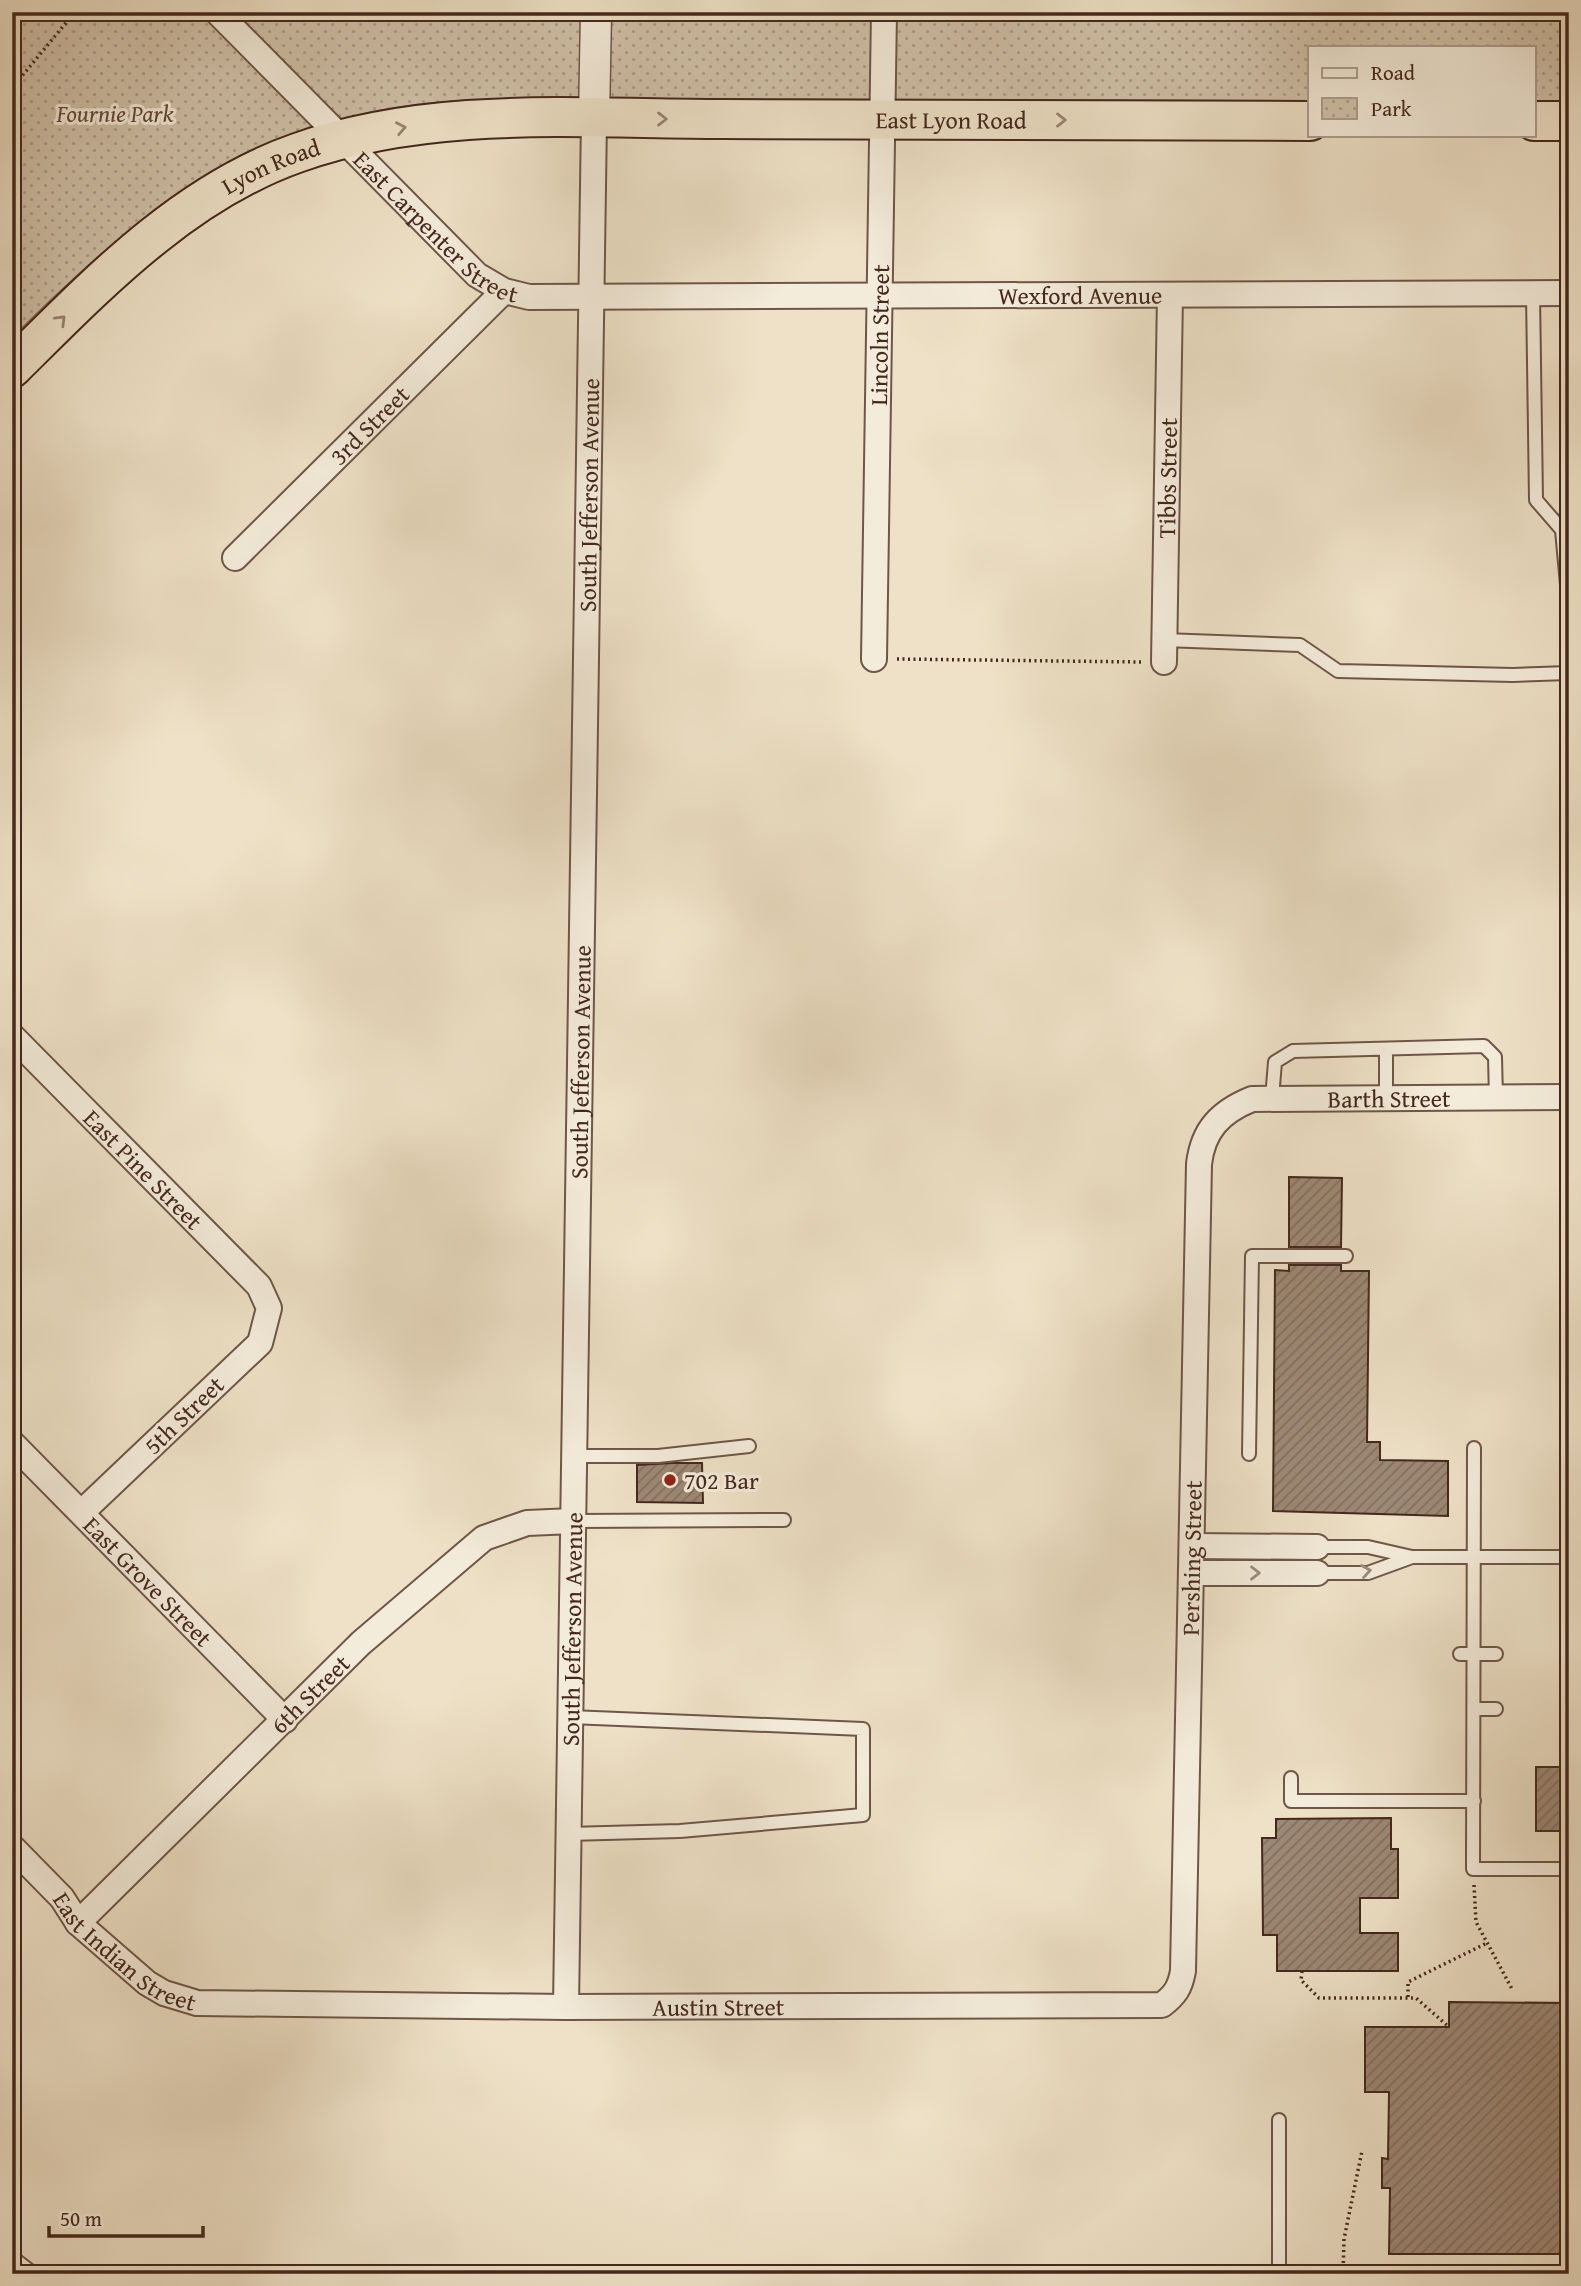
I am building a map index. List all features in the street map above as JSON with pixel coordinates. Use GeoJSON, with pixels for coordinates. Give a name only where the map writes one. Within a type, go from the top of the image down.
{"type":"FeatureCollection","features":[{"type":"Feature","properties":{"kind":"highway","name":"Lyon Road"},"geometry":{"type":"LineString","coordinates":[[12,368],[91,291],[184,213],[294,154],[343,139],[427,124],[594,119]]}},
{"type":"Feature","properties":{"kind":"highway","name":"East Lyon Road"},"geometry":{"type":"LineString","coordinates":[[594,119],[1308,121]]}},
{"type":"Feature","properties":{"kind":"highway"},"geometry":{"type":"LineString","coordinates":[[1536,121],[1569,121]]}},
{"type":"Feature","properties":{"kind":"street","name":"East Carpenter Street"},"geometry":{"type":"LineString","coordinates":[[217,12],[477,275],[504,291],[529,298],[592,297]]}},
{"type":"Feature","properties":{"kind":"street"},"geometry":{"type":"LineString","coordinates":[[594,119],[596,12]]}},
{"type":"Feature","properties":{"kind":"street","name":"Lincoln Street"},"geometry":{"type":"LineString","coordinates":[[874,659],[884,12]]}},
{"type":"Feature","properties":{"kind":"street","name":"South Jefferson Avenue"},"geometry":{"type":"LineString","coordinates":[[566,2007],[594,119]]}},
{"type":"Feature","properties":{"kind":"street","name":"3rd Street"},"geometry":{"type":"LineString","coordinates":[[235,558],[504,291]]}},
{"type":"Feature","properties":{"kind":"street","name":"Wexford Avenue"},"geometry":{"type":"LineString","coordinates":[[592,297],[1569,293]]}},
{"type":"Feature","properties":{"kind":"street","name":"Tibbs Street"},"geometry":{"type":"LineString","coordinates":[[1164,651],[1170,295]]}},
{"type":"Feature","properties":{"kind":"street","name":"East Pine Street"},"geometry":{"type":"LineString","coordinates":[[12,1036],[259,1286],[269,1308]]}},
{"type":"Feature","properties":{"kind":"street","name":"Barth Street"},"geometry":{"type":"LineString","coordinates":[[1216,1120],[1242,1102],[1272,1098],[1569,1097]]}},
{"type":"Feature","properties":{"kind":"street","name":"Pershing Street"},"geometry":{"type":"LineString","coordinates":[[1173,1997],[1180,1986],[1182,1971],[1199,1164],[1201,1147],[1216,1120]]}},
{"type":"Feature","properties":{"kind":"street","name":"5th Street"},"geometry":{"type":"LineString","coordinates":[[82,1512],[260,1343],[269,1308]]}},
{"type":"Feature","properties":{"kind":"street","name":"East Grove Street"},"geometry":{"type":"LineString","coordinates":[[12,1443],[285,1720]]}},
{"type":"Feature","properties":{"kind":"street","name":"6th Street"},"geometry":{"type":"LineString","coordinates":[[78,1923],[360,1643],[484,1538],[527,1523],[573,1521]]}},
{"type":"Feature","properties":{"kind":"street"},"geometry":{"type":"LineString","coordinates":[[1193,1546],[1317,1547]]}},
{"type":"Feature","properties":{"kind":"street"},"geometry":{"type":"LineString","coordinates":[[1192,1573],[1317,1573]]}},
{"type":"Feature","properties":{"kind":"street","name":"East Indian Street"},"geometry":{"type":"LineString","coordinates":[[12,1847],[62,1898],[78,1923],[164,1993],[197,2003],[261,2006]]}},
{"type":"Feature","properties":{"kind":"street","name":"Austin Street"},"geometry":{"type":"LineString","coordinates":[[261,2006],[1144,2007],[1162,2005],[1173,1997]]}},
{"type":"Feature","properties":{"kind":"lane"},"geometry":{"type":"LineString","coordinates":[[1533,294],[1536,500],[1562,530]]}},
{"type":"Feature","properties":{"kind":"lane"},"geometry":{"type":"LineString","coordinates":[[1569,507],[1562,530],[1569,607]]}},
{"type":"Feature","properties":{"kind":"lane"},"geometry":{"type":"LineString","coordinates":[[1164,651],[1300,645],[1338,671],[1513,675],[1569,673]]}},
{"type":"Feature","properties":{"kind":"lane"},"geometry":{"type":"LineString","coordinates":[[1272,1098],[1275,1062],[1293,1051],[1484,1046],[1495,1057],[1496,1098]]}},
{"type":"Feature","properties":{"kind":"lane"},"geometry":{"type":"LineString","coordinates":[[1386,1049],[1386,1098]]}},
{"type":"Feature","properties":{"kind":"lane"},"geometry":{"type":"LineString","coordinates":[[1249,1454],[1252,1256],[1346,1256]]}},
{"type":"Feature","properties":{"kind":"lane"},"geometry":{"type":"LineString","coordinates":[[574,1457],[658,1456],[749,1446]]}},
{"type":"Feature","properties":{"kind":"lane"},"geometry":{"type":"LineString","coordinates":[[1474,1448],[1474,1869],[1569,1869]]}},
{"type":"Feature","properties":{"kind":"lane"},"geometry":{"type":"LineString","coordinates":[[573,1521],[784,1520]]}},
{"type":"Feature","properties":{"kind":"lane"},"geometry":{"type":"LineString","coordinates":[[1317,1547],[1368,1547],[1412,1557],[1569,1557]]}},
{"type":"Feature","properties":{"kind":"lane"},"geometry":{"type":"LineString","coordinates":[[1317,1573],[1368,1573],[1412,1557]]}},
{"type":"Feature","properties":{"kind":"lane"},"geometry":{"type":"LineString","coordinates":[[1460,1654],[1496,1654]]}},
{"type":"Feature","properties":{"kind":"lane"},"geometry":{"type":"LineString","coordinates":[[1474,1709],[1496,1709]]}},
{"type":"Feature","properties":{"kind":"lane"},"geometry":{"type":"LineString","coordinates":[[568,1833],[680,1831],[863,1815],[863,1728],[570,1717]]}},
{"type":"Feature","properties":{"kind":"lane"},"geometry":{"type":"LineString","coordinates":[[1292,1778],[1291,1801],[1474,1801]]}},
{"type":"Feature","properties":{"kind":"lane"},"geometry":{"type":"LineString","coordinates":[[1279,2120],[1279,2274]]}},
{"type":"Feature","properties":{"kind":"lane"},"geometry":{"type":"LineString","coordinates":[[12,2257],[34,2274]]}},
{"type":"Feature","properties":{"kind":"path"},"geometry":{"type":"LineString","coordinates":[[12,88],[75,12]]}},
{"type":"Feature","properties":{"kind":"path"},"geometry":{"type":"LineString","coordinates":[[874,659],[1164,651]]}},
{"type":"Feature","properties":{"kind":"path"},"geometry":{"type":"LineString","coordinates":[[1474,1869],[1476,1922],[1512,1989]]}},
{"type":"Feature","properties":{"kind":"path"},"geometry":{"type":"LineString","coordinates":[[1408,1997],[1408,1982],[1487,1943]]}},
{"type":"Feature","properties":{"kind":"path"},"geometry":{"type":"LineString","coordinates":[[1302,1971],[1301,1980],[1319,1998],[1416,1998],[1449,2027]]}},
{"type":"Feature","properties":{"kind":"path"},"geometry":{"type":"LineString","coordinates":[[1343,2274],[1344,2239],[1363,2151]]}},
{"type":"Feature","properties":{"kind":"green space","name":"Fournie Park"},"geometry":{"type":"Polygon","coordinates":[[[12,12],[1569,12],[1569,102],[1536,102],[1536,46],[1308,46],[1308,101],[537,99],[457,101],[378,111],[322,125],[271,144],[223,168],[135,227],[93,261],[12,338],[12,12]]]}},
{"type":"Feature","properties":{"kind":"building"},"geometry":{"type":"Polygon","coordinates":[[[1289,1177],[1342,1178],[1341,1247],[1289,1247],[1289,1177]]]}},
{"type":"Feature","properties":{"kind":"building"},"geometry":{"type":"Polygon","coordinates":[[[1289,1265],[1341,1265],[1341,1271],[1369,1271],[1367,1442],[1380,1442],[1380,1460],[1448,1461],[1448,1516],[1273,1511],[1275,1270],[1289,1271],[1289,1265]]]}},
{"type":"Feature","properties":{"kind":"building","name":"702 Bar"},"geometry":{"type":"Polygon","coordinates":[[[702,1463],[703,1503],[637,1502],[637,1465],[702,1463]]]}},
{"type":"Feature","properties":{"kind":"building"},"geometry":{"type":"Polygon","coordinates":[[[1536,1767],[1569,1767],[1569,1831],[1536,1831],[1536,1767]]]}},
{"type":"Feature","properties":{"kind":"building"},"geometry":{"type":"Polygon","coordinates":[[[1391,1818],[1391,1849],[1398,1849],[1398,1898],[1360,1898],[1360,1933],[1398,1933],[1398,1971],[1277,1971],[1277,1935],[1263,1935],[1262,1838],[1276,1838],[1276,1819],[1391,1818]]]}},
{"type":"Feature","properties":{"kind":"building"},"geometry":{"type":"Polygon","coordinates":[[[1449,2002],[1569,2003],[1569,2254],[1389,2254],[1390,2188],[1382,2188],[1382,2158],[1388,2159],[1389,2092],[1365,2092],[1365,2027],[1449,2027],[1449,2002]]]}},
{"type":"Feature","properties":{"kind":"place","name":"702 Bar"},"geometry":{"type":"Point","coordinates":[670,1480]}}]}
